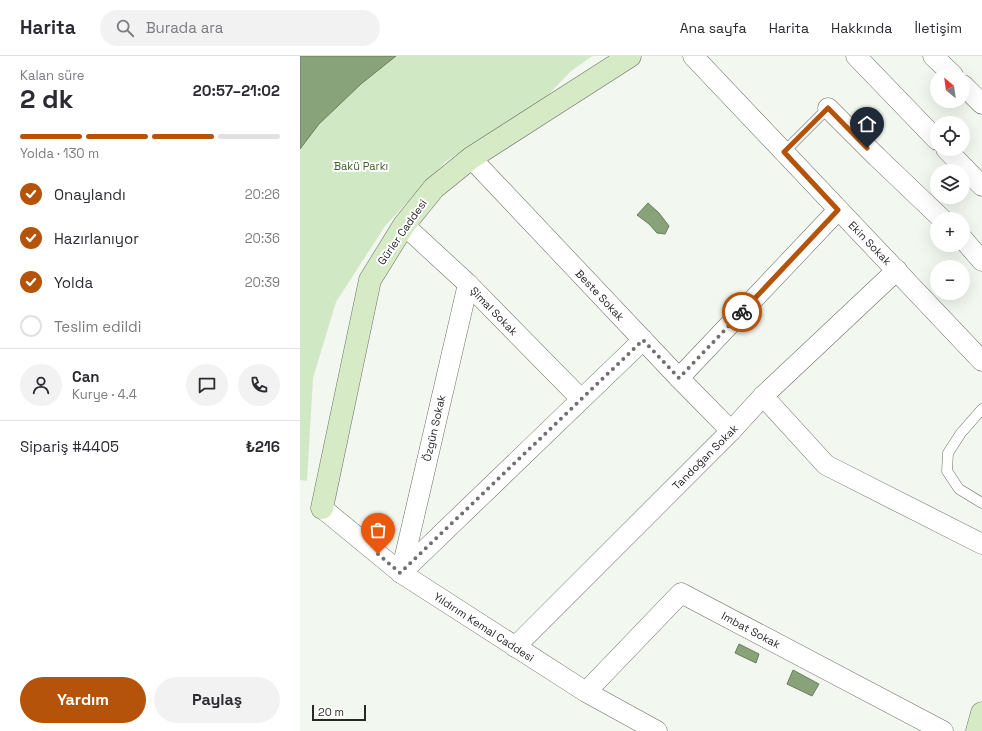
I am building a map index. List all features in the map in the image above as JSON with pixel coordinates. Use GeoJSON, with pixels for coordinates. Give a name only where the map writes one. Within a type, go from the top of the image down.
{"type":"FeatureCollection","features":[{"type":"Feature","properties":{"kind":"street","name":"Gürler Caddesi"},"geometry":{"type":"LineString","coordinates":[[322,508],[370,280],[404,226],[434,188],[471,158],[630,56]]}},
{"type":"Feature","properties":{"kind":"street","name":"Ekin Sokak"},"geometry":{"type":"LineString","coordinates":[[693,56],[982,361]]}},
{"type":"Feature","properties":{"kind":"street"},"geometry":{"type":"LineString","coordinates":[[856,56],[930,133]]}},
{"type":"Feature","properties":{"kind":"street"},"geometry":{"type":"LineString","coordinates":[[933,56],[946,68]]}},
{"type":"Feature","properties":{"kind":"street"},"geometry":{"type":"LineString","coordinates":[[970,92],[982,104]]}},
{"type":"Feature","properties":{"kind":"street"},"geometry":{"type":"LineString","coordinates":[[828,108],[935,212]]}},
{"type":"Feature","properties":{"kind":"street"},"geometry":{"type":"LineString","coordinates":[[953,156],[982,186]]}},
{"type":"Feature","properties":{"kind":"street","name":"Beste Sokak"},"geometry":{"type":"LineString","coordinates":[[471,158],[731,431]]}},
{"type":"Feature","properties":{"kind":"street"},"geometry":{"type":"LineString","coordinates":[[679,378],[838,210]]}},
{"type":"Feature","properties":{"kind":"street","name":"Şimal Sokak"},"geometry":{"type":"LineString","coordinates":[[404,226],[468,284],[581,399]]}},
{"type":"Feature","properties":{"kind":"street"},"geometry":{"type":"LineString","coordinates":[[970,247],[982,261]]}},
{"type":"Feature","properties":{"kind":"street","name":"Tandoğan Sokak"},"geometry":{"type":"LineString","coordinates":[[515,647],[731,431],[763,396],[897,270]]}},
{"type":"Feature","properties":{"kind":"street","name":"Özgün Sokak"},"geometry":{"type":"LineString","coordinates":[[400,573],[468,284]]}},
{"type":"Feature","properties":{"kind":"street"},"geometry":{"type":"LineString","coordinates":[[400,573],[643,340]]}},
{"type":"Feature","properties":{"kind":"street"},"geometry":{"type":"LineString","coordinates":[[763,396],[826,465],[982,544]]}},
{"type":"Feature","properties":{"kind":"street","name":"Yıldırım Kemal Caddesi"},"geometry":{"type":"LineString","coordinates":[[322,508],[400,573],[586,692],[657,731]]}},
{"type":"Feature","properties":{"kind":"street","name":"Imbat Sokak"},"geometry":{"type":"LineString","coordinates":[[586,692],[681,593],[943,731]]}},
{"type":"Feature","properties":{"kind":"street"},"geometry":{"type":"LineString","coordinates":[[977,731],[982,713]]}},
{"type":"Feature","properties":{"kind":"lane"},"geometry":{"type":"LineString","coordinates":[[784,152],[828,108]]}},
{"type":"Feature","properties":{"kind":"lane"},"geometry":{"type":"LineString","coordinates":[[982,409],[961,433],[948,453],[947,471],[959,489],[982,503]]}},
{"type":"Feature","properties":{"kind":"green space","name":"Bakü Parkı"},"geometry":{"type":"Polygon","coordinates":[[[396,56],[592,56],[570,72],[548,95],[445,162],[385,226],[336,302],[313,378],[307,481],[300,480],[300,149],[319,124],[361,84],[396,56]]]}},
{"type":"Feature","properties":{"kind":"shaded area"},"geometry":{"type":"Polygon","coordinates":[[[300,56],[396,56],[361,84],[319,124],[300,149],[300,56]]]}},
{"type":"Feature","properties":{"kind":"shaded area"},"geometry":{"type":"Polygon","coordinates":[[[648,203],[659,213],[669,226],[665,234],[657,233],[649,224],[637,215],[648,203]]]}},
{"type":"Feature","properties":{"kind":"shaded area"},"geometry":{"type":"Polygon","coordinates":[[[739,644],[759,654],[756,663],[735,653],[739,644]]]}},
{"type":"Feature","properties":{"kind":"shaded area"},"geometry":{"type":"Polygon","coordinates":[[[793,670],[819,684],[812,696],[787,684],[793,670]]]}},
{"type":"Feature","properties":{"kind":"way so far"},"geometry":{"type":"LineString","coordinates":[[378,554],[400,573],[643,340],[679,378],[742,312]]}},
{"type":"Feature","properties":{"kind":"route"},"geometry":{"type":"LineString","coordinates":[[742,312],[838,210],[784,152],[828,108],[867,148]]}}]}
